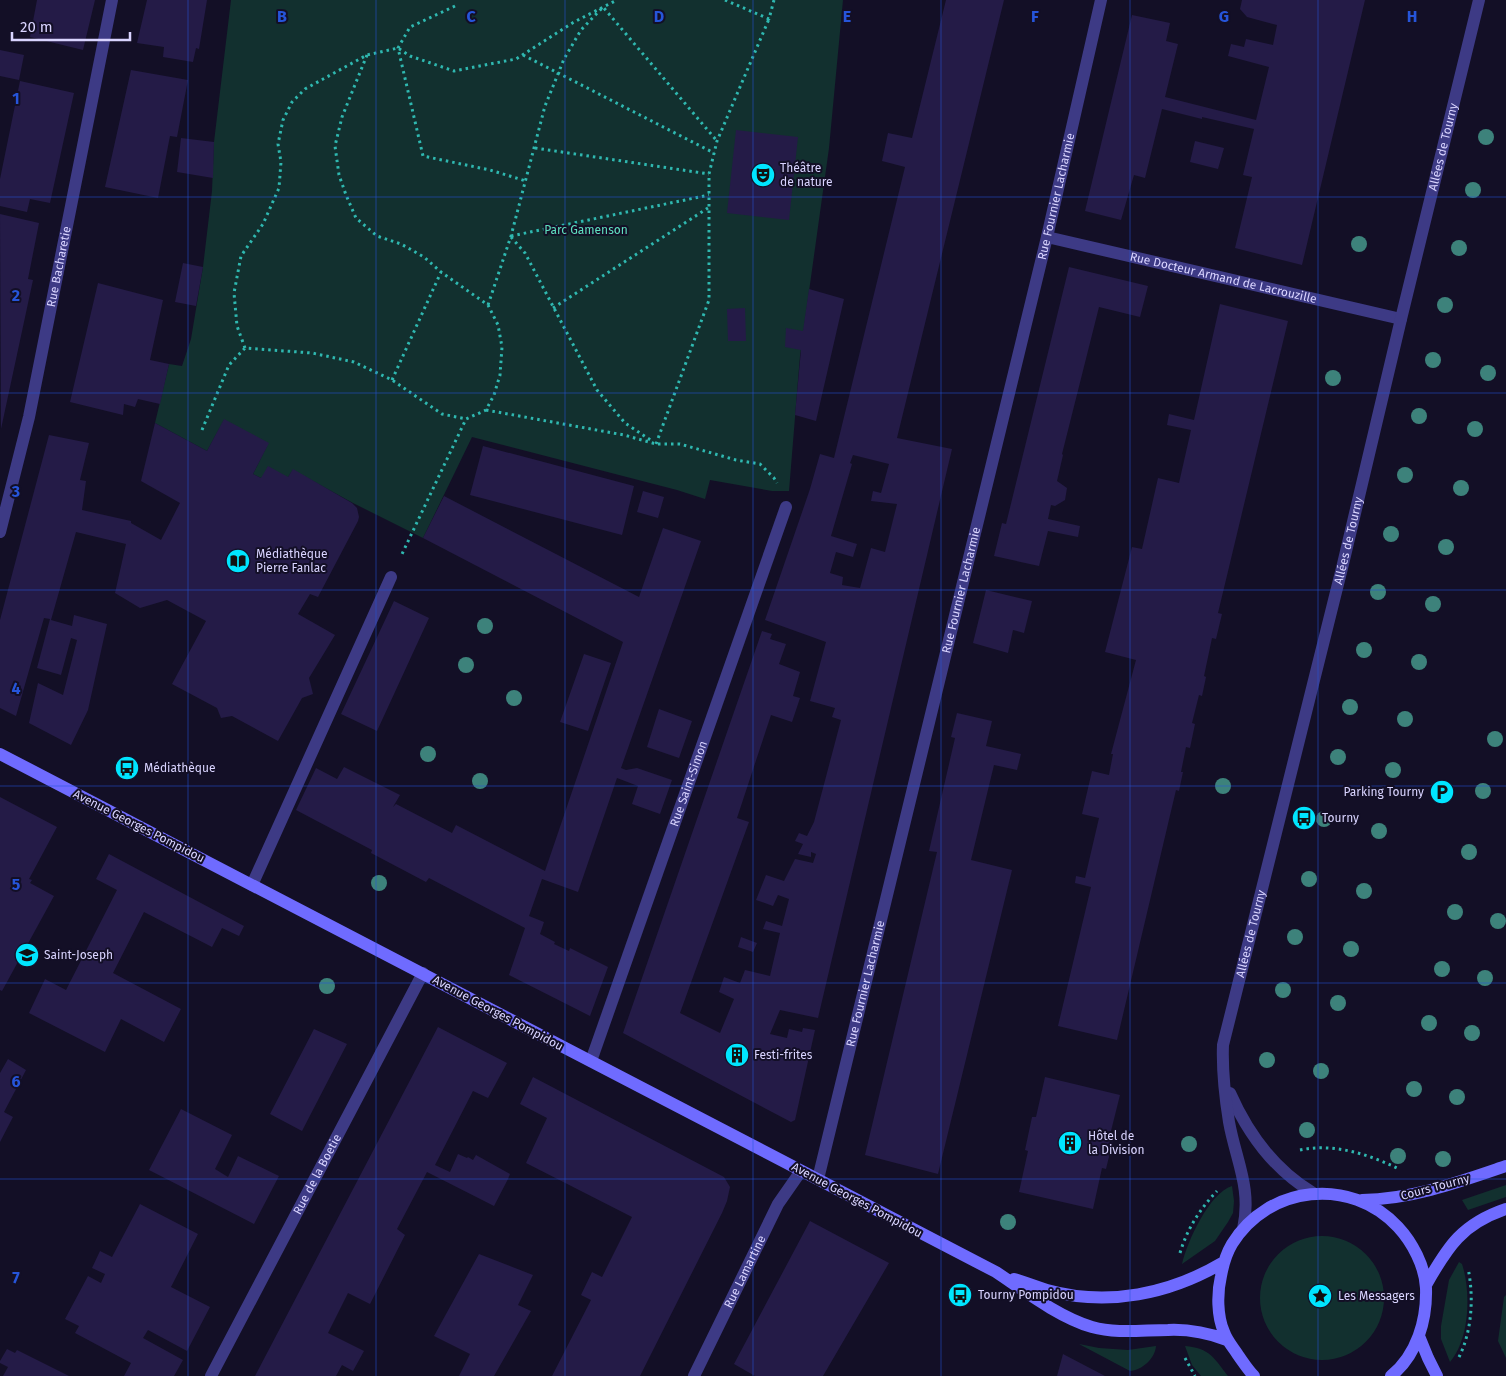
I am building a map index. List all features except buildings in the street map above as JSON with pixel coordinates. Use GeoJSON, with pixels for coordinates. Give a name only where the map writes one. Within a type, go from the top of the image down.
{"type":"FeatureCollection","features":[{"type":"Feature","properties":{"kind":"main road","name":"Avenue Georges Pompidou"},"geometry":{"type":"LineString","coordinates":[[0,754],[996,1272],[1069,1318],[1092,1327],[1118,1331],[1178,1330],[1211,1334],[1227,1340]]}},
{"type":"Feature","properties":{"kind":"main road","name":"Cours Tourny"},"geometry":{"type":"LineString","coordinates":[[1362,1200],[1385,1200],[1440,1188],[1506,1166]]}},
{"type":"Feature","properties":{"kind":"main road"},"geometry":{"type":"LineString","coordinates":[[1253,1376],[1227,1340],[1223,1330],[1218,1307],[1219,1284],[1224,1262],[1232,1245],[1243,1229],[1263,1212],[1287,1199],[1313,1193],[1340,1194],[1362,1200],[1389,1217],[1407,1236],[1419,1260],[1426,1285],[1426,1311],[1420,1336],[1409,1356],[1391,1376]]}},
{"type":"Feature","properties":{"kind":"main road"},"geometry":{"type":"LineString","coordinates":[[1426,1285],[1450,1246],[1467,1228],[1478,1220],[1506,1209]]}},
{"type":"Feature","properties":{"kind":"main road","name":"Avenue Georges Pompidou"},"geometry":{"type":"LineString","coordinates":[[996,1272],[1048,1290],[1082,1296],[1111,1298],[1163,1290],[1208,1272],[1224,1262]]}},
{"type":"Feature","properties":{"kind":"main road"},"geometry":{"type":"LineString","coordinates":[[1420,1336],[1437,1376]]}},
{"type":"Feature","properties":{"kind":"street","name":"Rue Bacharetie"},"geometry":{"type":"LineString","coordinates":[[0,532],[29,417],[112,0]]}},
{"type":"Feature","properties":{"kind":"street","name":"Rue Fournier Lacharmie"},"geometry":{"type":"LineString","coordinates":[[818,1179],[1047,237],[1101,0]]}},
{"type":"Feature","properties":{"kind":"street","name":"Allées de Tourny"},"geometry":{"type":"LineString","coordinates":[[1243,1229],[1246,1202],[1245,1186],[1229,1123],[1222,1059],[1223,1044],[1345,555],[1400,319],[1479,0]]}},
{"type":"Feature","properties":{"kind":"street","name":"Rue Docteur Armand de Lacrouzille"},"geometry":{"type":"LineString","coordinates":[[1047,237],[1400,319]]}},
{"type":"Feature","properties":{"kind":"street","name":"Rue Saint-Simon"},"geometry":{"type":"LineString","coordinates":[[591,1061],[786,507]]}},
{"type":"Feature","properties":{"kind":"street"},"geometry":{"type":"LineString","coordinates":[[252,885],[391,577]]}},
{"type":"Feature","properties":{"kind":"street","name":"Rue de la Boetie"},"geometry":{"type":"LineString","coordinates":[[211,1376],[423,973]]}},
{"type":"Feature","properties":{"kind":"street","name":"Allées de Tourny"},"geometry":{"type":"LineString","coordinates":[[1225,1082],[1235,1106],[1262,1149],[1288,1176],[1313,1193]]}},
{"type":"Feature","properties":{"kind":"street","name":"Rue Lamartine"},"geometry":{"type":"LineString","coordinates":[[694,1376],[778,1204],[801,1171]]}},
{"type":"Feature","properties":{"kind":"path"},"geometry":{"type":"LineString","coordinates":[[245,348],[237,326],[234,293],[241,256],[262,224],[279,188],[281,162],[278,144],[283,120],[292,102],[305,89],[367,55],[398,48],[410,56],[454,71],[516,59],[574,22],[617,0]]}},
{"type":"Feature","properties":{"kind":"path"},"geometry":{"type":"LineString","coordinates":[[725,0],[769,19]]}},
{"type":"Feature","properties":{"kind":"path"},"geometry":{"type":"LineString","coordinates":[[656,444],[709,300],[709,174],[716,141],[769,19],[774,0]]}},
{"type":"Feature","properties":{"kind":"path"},"geometry":{"type":"LineString","coordinates":[[455,6],[410,27],[398,48],[423,156],[490,170],[526,181]]}},
{"type":"Feature","properties":{"kind":"path"},"geometry":{"type":"LineString","coordinates":[[488,304],[511,236],[545,106],[564,59],[581,30],[603,7]]}},
{"type":"Feature","properties":{"kind":"path"},"geometry":{"type":"LineString","coordinates":[[603,7],[716,141]]}},
{"type":"Feature","properties":{"kind":"path"},"geometry":{"type":"LineString","coordinates":[[367,55],[342,117],[335,146],[339,175],[356,218],[377,236],[401,244],[424,257],[488,304],[498,325],[502,347],[500,375],[494,395],[486,410]]}},
{"type":"Feature","properties":{"kind":"path"},"geometry":{"type":"LineString","coordinates":[[522,55],[714,153]]}},
{"type":"Feature","properties":{"kind":"path"},"geometry":{"type":"LineString","coordinates":[[535,148],[709,174]]}},
{"type":"Feature","properties":{"kind":"path"},"geometry":{"type":"LineString","coordinates":[[511,236],[709,195]]}},
{"type":"Feature","properties":{"kind":"path"},"geometry":{"type":"LineString","coordinates":[[553,308],[709,208]]}},
{"type":"Feature","properties":{"kind":"path"},"geometry":{"type":"LineString","coordinates":[[511,236],[525,253],[597,390],[625,423],[656,444]]}},
{"type":"Feature","properties":{"kind":"path"},"geometry":{"type":"LineString","coordinates":[[392,380],[442,272]]}},
{"type":"Feature","properties":{"kind":"path"},"geometry":{"type":"LineString","coordinates":[[245,348],[312,352],[354,362],[392,380],[442,414],[466,419],[486,410],[624,435],[656,444],[680,444],[736,460],[760,464],[774,478],[786,507]]}},
{"type":"Feature","properties":{"kind":"path"},"geometry":{"type":"LineString","coordinates":[[202,430],[229,365],[245,348]]}},
{"type":"Feature","properties":{"kind":"path"},"geometry":{"type":"LineString","coordinates":[[391,577],[466,419]]}},
{"type":"Feature","properties":{"kind":"path"},"geometry":{"type":"LineString","coordinates":[[1270,1158],[1282,1153],[1304,1149],[1328,1148],[1353,1151],[1378,1159],[1402,1170],[1427,1191]]}},
{"type":"Feature","properties":{"kind":"path"},"geometry":{"type":"LineString","coordinates":[[1174,1286],[1182,1245],[1192,1224],[1205,1204],[1221,1187],[1242,1172]]}},
{"type":"Feature","properties":{"kind":"path"},"geometry":{"type":"LineString","coordinates":[[1457,1361],[1468,1329],[1472,1303],[1470,1277],[1464,1251],[1458,1238]]}},
{"type":"Feature","properties":{"kind":"path"},"geometry":{"type":"LineString","coordinates":[[1178,1330],[1186,1359],[1196,1376]]}},
{"type":"Feature","properties":{"kind":"green space","name":"Parc Gamenson"},"geometry":{"type":"Polygon","coordinates":[[[231,0],[843,0],[829,148],[800,356],[789,491],[772,491],[710,480],[705,499],[472,437],[423,538],[293,470],[288,477],[261,478],[253,474],[267,446],[224,420],[207,451],[155,423],[169,364],[182,366],[191,339],[203,267],[212,191],[214,142],[231,0]]]}},
{"type":"Feature","properties":{"kind":"green space"},"geometry":{"type":"Polygon","coordinates":[[[1506,1185],[1506,1197],[1468,1210],[1462,1200],[1506,1185]]]}},
{"type":"Feature","properties":{"kind":"green space"},"geometry":{"type":"Polygon","coordinates":[[[1232,1186],[1233,1213],[1228,1222],[1215,1241],[1182,1264],[1194,1231],[1207,1208],[1223,1190],[1232,1186]]]}},
{"type":"Feature","properties":{"kind":"green space"},"geometry":{"type":"Polygon","coordinates":[[[1322,1236],[1346,1240],[1366,1254],[1380,1274],[1384,1298],[1380,1322],[1366,1342],[1346,1356],[1322,1360],[1298,1356],[1278,1342],[1264,1322],[1260,1298],[1264,1274],[1278,1254],[1298,1240],[1322,1236]]]}},
{"type":"Feature","properties":{"kind":"green space"},"geometry":{"type":"Polygon","coordinates":[[[1459,1262],[1462,1264],[1467,1287],[1467,1314],[1462,1341],[1450,1362],[1441,1339],[1441,1326],[1449,1280],[1459,1262]]]}},
{"type":"Feature","properties":{"kind":"green space"},"geometry":{"type":"Polygon","coordinates":[[[1506,1295],[1506,1358],[1498,1341],[1504,1297],[1506,1295]]]}},
{"type":"Feature","properties":{"kind":"green space"},"geometry":{"type":"Polygon","coordinates":[[[1079,1344],[1099,1348],[1128,1350],[1156,1346],[1153,1355],[1147,1363],[1130,1371],[1079,1344]]]}},
{"type":"Feature","properties":{"kind":"green space"},"geometry":{"type":"Polygon","coordinates":[[[1185,1346],[1200,1349],[1211,1355],[1228,1376],[1201,1376],[1192,1365],[1185,1346]]]}},
{"type":"Feature","properties":{"kind":"place","name":"Théâtre de nature"},"geometry":{"type":"Point","coordinates":[763,175]}},
{"type":"Feature","properties":{"kind":"place","name":"Médiathèque Pierre Fanlac"},"geometry":{"type":"Point","coordinates":[238,561]}},
{"type":"Feature","properties":{"kind":"place","name":"Médiathèque"},"geometry":{"type":"Point","coordinates":[127,768]}},
{"type":"Feature","properties":{"kind":"place","name":"Parking Tourny"},"geometry":{"type":"Point","coordinates":[1442,792]}},
{"type":"Feature","properties":{"kind":"place","name":"Tourny"},"geometry":{"type":"Point","coordinates":[1304,818]}},
{"type":"Feature","properties":{"kind":"place","name":"Saint-Joseph"},"geometry":{"type":"Point","coordinates":[27,955]}},
{"type":"Feature","properties":{"kind":"place","name":"Festi-frites"},"geometry":{"type":"Point","coordinates":[737,1055]}},
{"type":"Feature","properties":{"kind":"place","name":"Hôtel de la Division"},"geometry":{"type":"Point","coordinates":[1070,1143]}},
{"type":"Feature","properties":{"kind":"place","name":"Tourny Pompidou"},"geometry":{"type":"Point","coordinates":[960,1295]}},
{"type":"Feature","properties":{"kind":"place","name":"Les Messagers"},"geometry":{"type":"Point","coordinates":[1320,1296]}}]}
